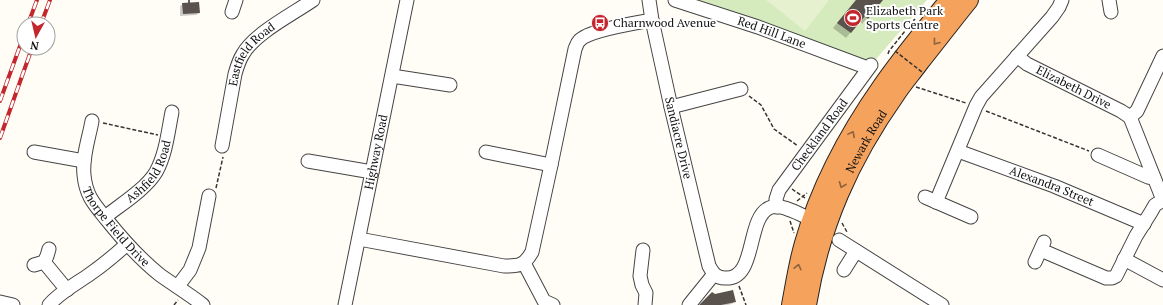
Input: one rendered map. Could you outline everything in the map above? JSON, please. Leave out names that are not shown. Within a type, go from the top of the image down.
[{"type":"highway","name":"Newark Road","points":[[791,305],[804,243],[832,172],[855,128],[882,86],[949,0]]},
{"type":"highway","name":"Newark Road","points":[[808,305],[816,262],[822,241],[846,176],[896,93],[969,0]]},
{"type":"street","name":"Eastfield Road","points":[[222,146],[231,133],[235,74],[243,53],[262,33],[313,0]]},
{"type":"street","name":"Highway Road","points":[[345,305],[407,0]]},
{"type":"street","name":"Sandiacre Drive","points":[[649,0],[671,107],[709,266],[714,274]]},
{"type":"street","name":"Red Hill Lane","points":[[675,0],[869,66]]},
{"type":"street","points":[[971,216],[931,200],[958,151],[981,97],[1052,17],[1062,0]]},
{"type":"street","points":[[358,239],[504,266],[518,266],[524,263],[532,252],[575,49],[579,41],[586,36],[597,32],[652,20]]},
{"type":"street","name":"Elizabeth Drive","points":[[1017,56],[1026,64],[1121,111],[1130,117]]},
{"type":"street","points":[[1035,262],[1042,246],[1106,278],[1116,276],[1155,205],[1163,200],[1130,117],[1137,111],[1163,56]]},
{"type":"street","name":"Checkland Road","points":[[777,207],[776,199],[778,190],[869,66]]},
{"type":"street","points":[[392,76],[450,85]]},
{"type":"street","points":[[671,107],[741,89]]},
{"type":"street","name":"Ashfield Road","points":[[105,217],[143,187],[154,175],[163,153],[172,112]]},
{"type":"street","name":"Thorpe Field Drive","points":[[92,121],[84,161],[84,173],[88,195],[93,204],[127,244],[161,275],[203,305]]},
{"type":"street","name":"Alexandra Street","points":[[958,151],[1054,186],[1144,224]]},
{"type":"street","points":[[34,152],[84,161]]},
{"type":"street","points":[[486,152],[551,165]]},
{"type":"street","points":[[1098,155],[1148,177],[1154,178]]},
{"type":"street","points":[[308,161],[372,172]]},
{"type":"street","points":[[178,286],[190,270],[210,227],[209,196]]},
{"type":"street","points":[[689,305],[714,274],[720,278],[728,278],[736,276],[741,272],[760,218],[769,208],[783,207],[812,220]]},
{"type":"street","points":[[843,236],[856,250],[942,305]]},
{"type":"street","points":[[49,305],[67,290],[99,268],[127,244]]},
{"type":"street","points":[[49,249],[47,256],[39,263],[67,290]]},
{"type":"street","points":[[844,270],[856,250]]},
{"type":"street","points":[[639,256],[640,276],[642,285],[646,292],[645,305]]},
{"type":"street","points":[[1124,259],[1163,280]]},
{"type":"street","points":[[524,263],[544,301],[553,305]]},
{"type":"street","points":[[0,302],[13,305]]},
{"type":"path","points":[[895,51],[922,72]]},
{"type":"path","points":[[741,89],[761,105],[774,129],[806,152]]},
{"type":"path","points":[[92,121],[167,137]]},
{"type":"path","points":[[209,196],[214,196],[225,150],[222,146]]},
{"type":"path","points":[[841,220],[843,236]]},
{"type":"path","points":[[736,276],[746,305]]},
{"type":"green space","points":[[683,0],[927,0],[871,65]]},
{"type":"green space","points":[[766,0],[829,0],[805,31]]},
{"type":"building","name":"Elizabeth Park Sports Centre","points":[[856,0],[883,0],[868,19],[865,16],[851,33],[837,23]]},
{"type":"building","points":[[199,2],[200,13],[183,14],[182,3]]},
{"type":"building","points":[[733,290],[736,302],[721,305],[699,305],[712,292],[715,294]]},
{"type":"railway","points":[[31,16],[37,0]]},
{"type":"railway","points":[[44,16],[50,0]]},
{"type":"railway","points":[[0,101],[16,56]]},
{"type":"railway","points":[[0,138],[29,56]]},
{"type":"place","name":"Elizabeth Park Sports Centre","points":[[853,18]]},
{"type":"place","name":"Charnwood Avenue","points":[[600,23]]}]
